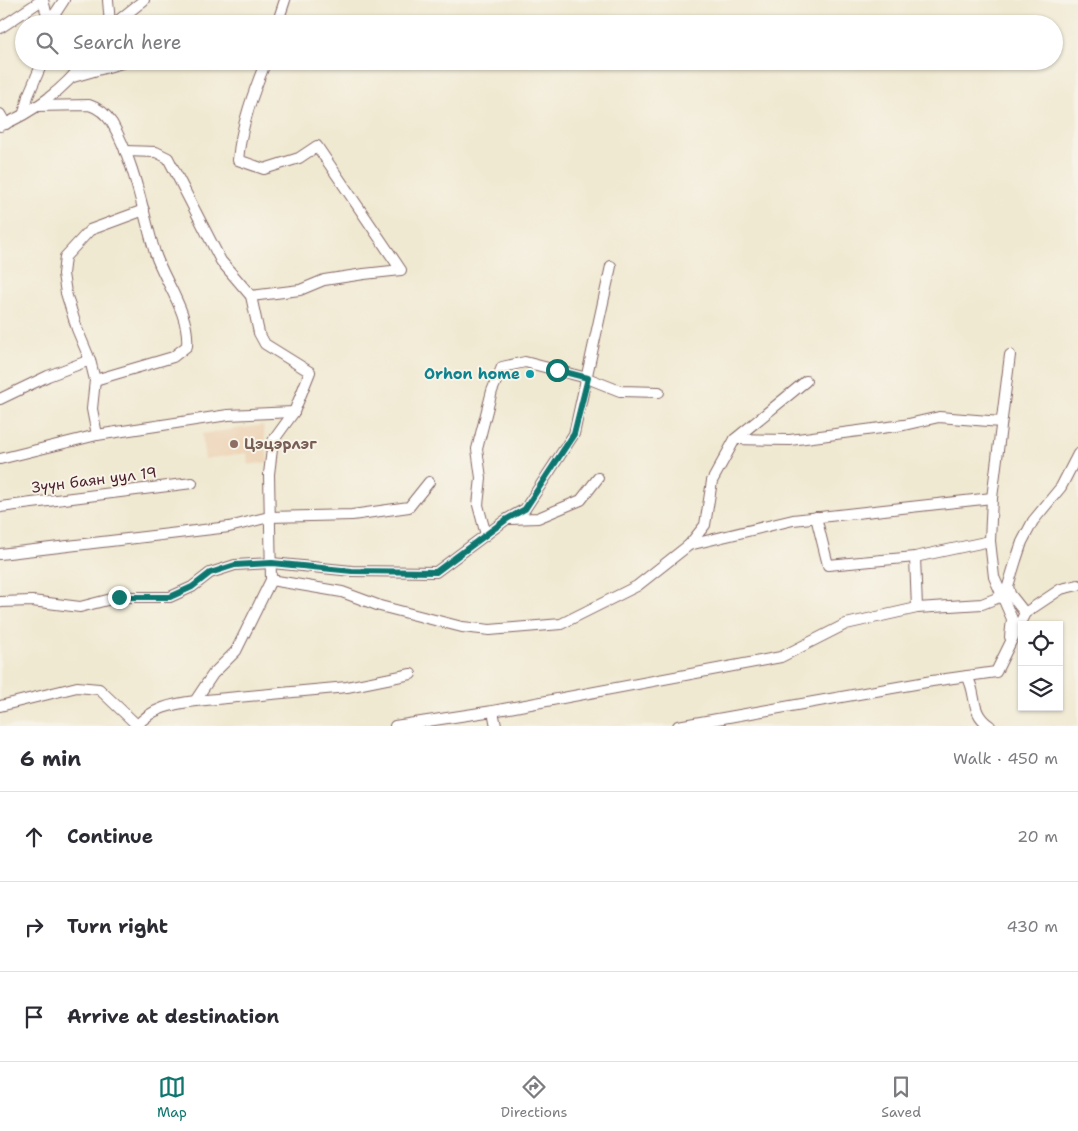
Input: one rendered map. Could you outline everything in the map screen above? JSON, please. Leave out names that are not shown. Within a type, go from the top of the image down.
[{"type":"street","points":[[20,15],[43,0],[47,15]]},
{"type":"street","points":[[56,15],[64,0]]},
{"type":"street","points":[[108,0],[109,15]]},
{"type":"street","points":[[125,15],[144,0]]},
{"type":"street","points":[[280,15],[284,0]]},
{"type":"street","points":[[0,28],[15,18]]},
{"type":"street","points":[[24,113],[28,96],[39,70]]},
{"type":"street","points":[[0,114],[3,125],[36,106],[73,77],[78,70]]},
{"type":"street","points":[[73,77],[98,70]]},
{"type":"street","points":[[251,296],[300,290],[324,280],[401,270],[317,146],[299,158],[264,169],[238,160],[240,138],[263,70]]},
{"type":"street","points":[[36,106],[79,104],[97,108],[113,125],[125,151],[156,255],[176,298],[185,328],[187,346],[173,358],[94,380]]},
{"type":"street","points":[[125,151],[156,152],[168,158],[221,261],[251,296],[259,334],[266,344],[310,372],[294,412],[273,441],[269,474],[271,580],[236,651],[213,674],[195,701]]},
{"type":"street","points":[[96,435],[92,408],[94,380],[90,360],[77,329],[66,293],[63,274],[65,257],[90,230],[144,210]]},
{"type":"street","points":[[0,602],[32,601],[80,607],[119,597],[170,597],[192,587],[210,573],[235,565],[272,563],[352,571],[436,572],[507,519],[525,509],[574,434],[588,378],[611,266]]},
{"type":"street","points":[[1010,355],[992,498],[990,541],[994,577],[1012,619],[1010,643]]},
{"type":"street","points":[[0,399],[48,376],[90,360]]},
{"type":"street","points":[[486,535],[478,505],[481,478],[477,449],[492,391],[502,367],[525,362],[588,378],[620,391],[659,392]]},
{"type":"street","points":[[271,580],[342,592],[380,606],[462,627],[490,630],[561,624],[637,586],[688,545],[705,525],[712,482],[736,439],[806,380]]},
{"type":"street","points":[[0,459],[96,435],[228,415],[294,412]]},
{"type":"street","points":[[736,439],[790,440],[904,425],[939,417],[1001,422]]},
{"type":"street","points":[[1025,613],[1010,594],[1008,586],[1022,542],[1033,521],[1061,487],[1078,454]]},
{"type":"street","points":[[507,519],[538,518],[581,500],[598,478]]},
{"type":"street","points":[[0,554],[200,531],[269,517],[352,516],[409,507],[429,482]]},
{"type":"street","name":"Зүүн баян уул 19","points":[[0,507],[192,483]]},
{"type":"street","points":[[688,545],[793,520],[992,498]]},
{"type":"street","points":[[816,517],[828,565],[915,557],[990,541]]},
{"type":"street","points":[[915,557],[917,608]]},
{"type":"street","points":[[678,726],[996,672],[1025,613],[1061,589],[1078,584]]},
{"type":"street","points":[[395,726],[493,712],[780,657],[846,624],[917,608],[982,604],[1002,596]]},
{"type":"street","points":[[0,706],[77,687],[99,689],[137,726],[146,716],[170,705],[347,687],[411,674]]},
{"type":"street","points":[[967,676],[973,685],[975,710],[990,726]]},
{"type":"street","points":[[493,712],[496,726]]},
{"type":"shaded area","name":"Цэцэрлэг","points":[[263,425],[268,462],[248,465],[247,453],[205,459],[202,434]]},
{"type":"place","name":"Orhon home","points":[[530,374]]},
{"type":"place","name":"Цэцэрлэг","points":[[234,444]]},
{"type":"route","points":[[119,597],[170,597],[192,587],[210,573],[235,565],[272,563],[352,571],[436,572],[507,519],[525,509],[574,434],[588,378],[557,370]]}]
